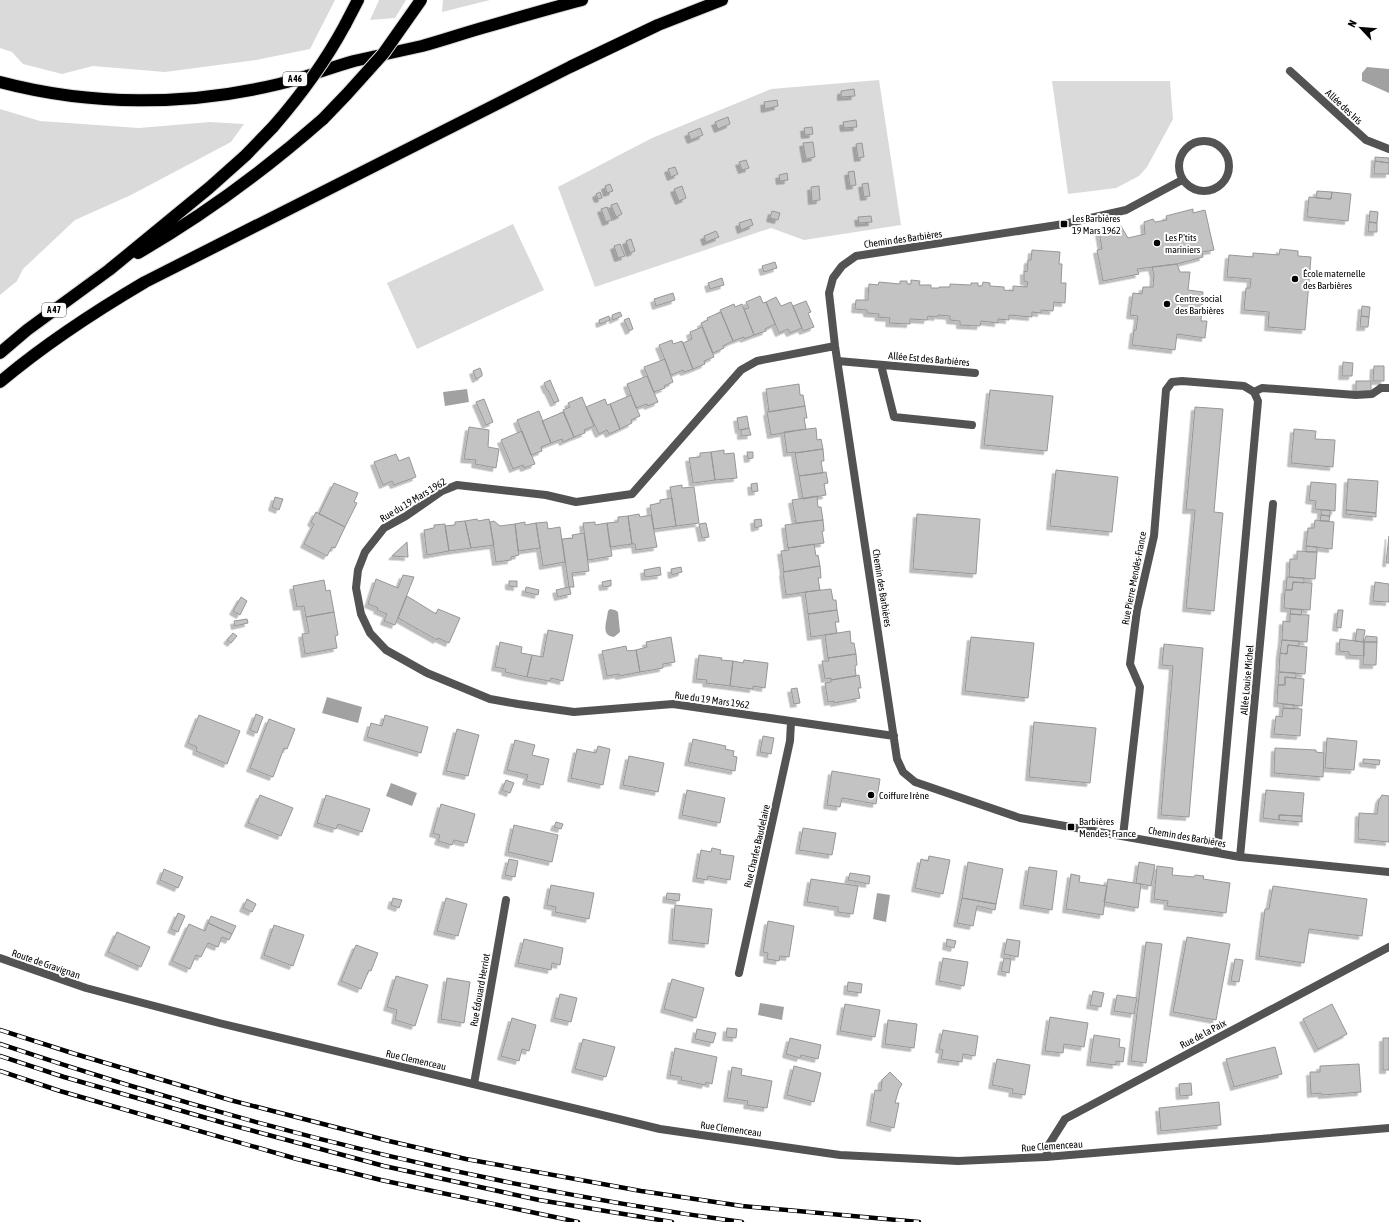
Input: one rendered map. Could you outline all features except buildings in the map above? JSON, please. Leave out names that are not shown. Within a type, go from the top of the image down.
[{"type":"highway","points":[[109,270],[209,188],[246,155],[273,127],[292,106],[323,64],[358,0]]},
{"type":"highway","points":[[109,270],[201,214],[262,170],[323,119],[382,54],[421,0]]},
{"type":"highway","name":"A 46","points":[[0,82],[55,94],[93,99],[161,100],[205,97],[279,84],[353,62],[423,46],[531,13],[582,0]]},
{"type":"highway","points":[[0,382],[16,368],[62,334],[144,282],[570,67],[658,25],[722,0]]},
{"type":"highway","name":"A 47","points":[[0,353],[27,330],[109,270]]},
{"type":"street","name":"Allée des Iris","points":[[1290,71],[1366,140],[1389,149]]},
{"type":"street","points":[[1207,140],[1218,144],[1225,152],[1229,163],[1228,174],[1222,184],[1212,190],[1201,191],[1190,187],[1182,180],[1178,169],[1180,157],[1186,148],[1195,142],[1207,140]]},
{"type":"street","name":"Chemin des Barbières","points":[[1182,180],[1126,210],[1094,218],[856,256],[842,266],[833,278],[829,293],[835,346],[897,759],[903,772],[915,782],[1020,818],[1240,857],[1389,872]]},
{"type":"street","name":"Rue du 19 Mars 1962","points":[[835,346],[757,361],[741,370],[632,494],[576,502],[546,495],[457,485],[442,491],[406,516],[384,528],[365,552],[358,570],[356,588],[361,614],[370,633],[386,650],[427,673],[490,698],[518,704],[574,712],[673,704],[894,736]]},
{"type":"street","name":"Allée Est des Barbières","points":[[838,361],[975,373]]},
{"type":"street","name":"Allée Est des Barbières","points":[[881,365],[894,417],[972,425]]},
{"type":"street","name":"Rue Pierre Mendès-France","points":[[1123,836],[1140,687],[1130,664],[1136,610],[1154,536],[1166,390],[1172,382],[1182,381],[1244,386],[1254,392],[1262,388],[1356,395],[1372,394],[1385,388]]},
{"type":"street","points":[[1217,853],[1258,401],[1254,392]]},
{"type":"street","name":"Allée Louise Michel","points":[[1240,857],[1274,504]]},
{"type":"street","name":"Rue Charles Baudelaire","points":[[738,973],[790,741],[791,722]]},
{"type":"street","name":"Rue Édouard Herriot","points":[[474,1084],[506,900]]},
{"type":"street","name":"Rue de la Paix","points":[[1046,1157],[1048,1146],[1065,1118],[1389,948]]},
{"type":"street","name":"Route de Gravignan","points":[[0,958],[86,988]]},
{"type":"street","name":"Rue Clemenceau","points":[[86,988],[219,1022],[660,1129],[840,1155],[958,1160],[1046,1157],[1389,1128]]},
{"type":"shaded area","points":[[0,0],[335,0],[310,49],[256,60],[165,72],[93,66],[62,74],[23,64],[12,52],[0,48]]},
{"type":"shaded area","points":[[379,0],[406,0],[395,18],[370,20]]},
{"type":"shaded area","points":[[443,0],[490,0],[442,12]]},
{"type":"shaded area","points":[[1367,67],[1389,69],[1389,93],[1362,81],[1362,73]]},
{"type":"shaded area","points":[[879,80],[901,225],[804,240],[771,228],[595,287],[558,187],[652,138],[771,89]]},
{"type":"shaded area","points":[[1052,81],[1170,81],[1173,119],[1147,167],[1139,176],[1116,188],[1068,194]]},
{"type":"shaded area","points":[[0,109],[40,121],[139,128],[210,122],[244,124],[231,142],[131,195],[75,220],[23,269],[17,281],[0,295]]},
{"type":"shaded area","points":[[513,224],[544,290],[417,349],[387,283]]},
{"type":"shaded area","points":[[467,389],[469,402],[445,406],[443,392]]},
{"type":"shaded area","points":[[610,609],[618,612],[620,632],[614,637],[607,634],[605,627],[608,611]]},
{"type":"shaded area","points":[[327,697],[362,707],[358,723],[322,713]]},
{"type":"shaded area","points":[[391,783],[417,793],[412,806],[386,796]]},
{"type":"shaded area","points":[[877,893],[890,895],[886,922],[873,919]]},
{"type":"shaded area","points":[[760,1003],[784,1007],[782,1020],[758,1015]]},
{"type":"railway","points":[[0,1030],[230,1100],[389,1141],[466,1159],[641,1191],[742,1206],[919,1222]]},
{"type":"railway","points":[[0,1044],[91,1074],[182,1101],[367,1151],[554,1191],[648,1208],[742,1222]]},
{"type":"railway","points":[[0,1056],[64,1077],[224,1123],[384,1166],[539,1200],[672,1222]]},
{"type":"railway","points":[[0,1071],[60,1091],[297,1159],[381,1180],[578,1222]]},
{"type":"place","name":"Les Barbières 19 Mars 1962","points":[[1064,224]]},
{"type":"place","name":"Les P'tits mariniers","points":[[1157,243]]},
{"type":"place","name":"École maternelle des Barbières","points":[[1295,279]]},
{"type":"place","name":"Centre social des Barbières","points":[[1167,304]]},
{"type":"place","name":"Coiffure Irène","points":[[871,795]]},
{"type":"place","name":"Barbières Mendes- France","points":[[1071,827]]}]
